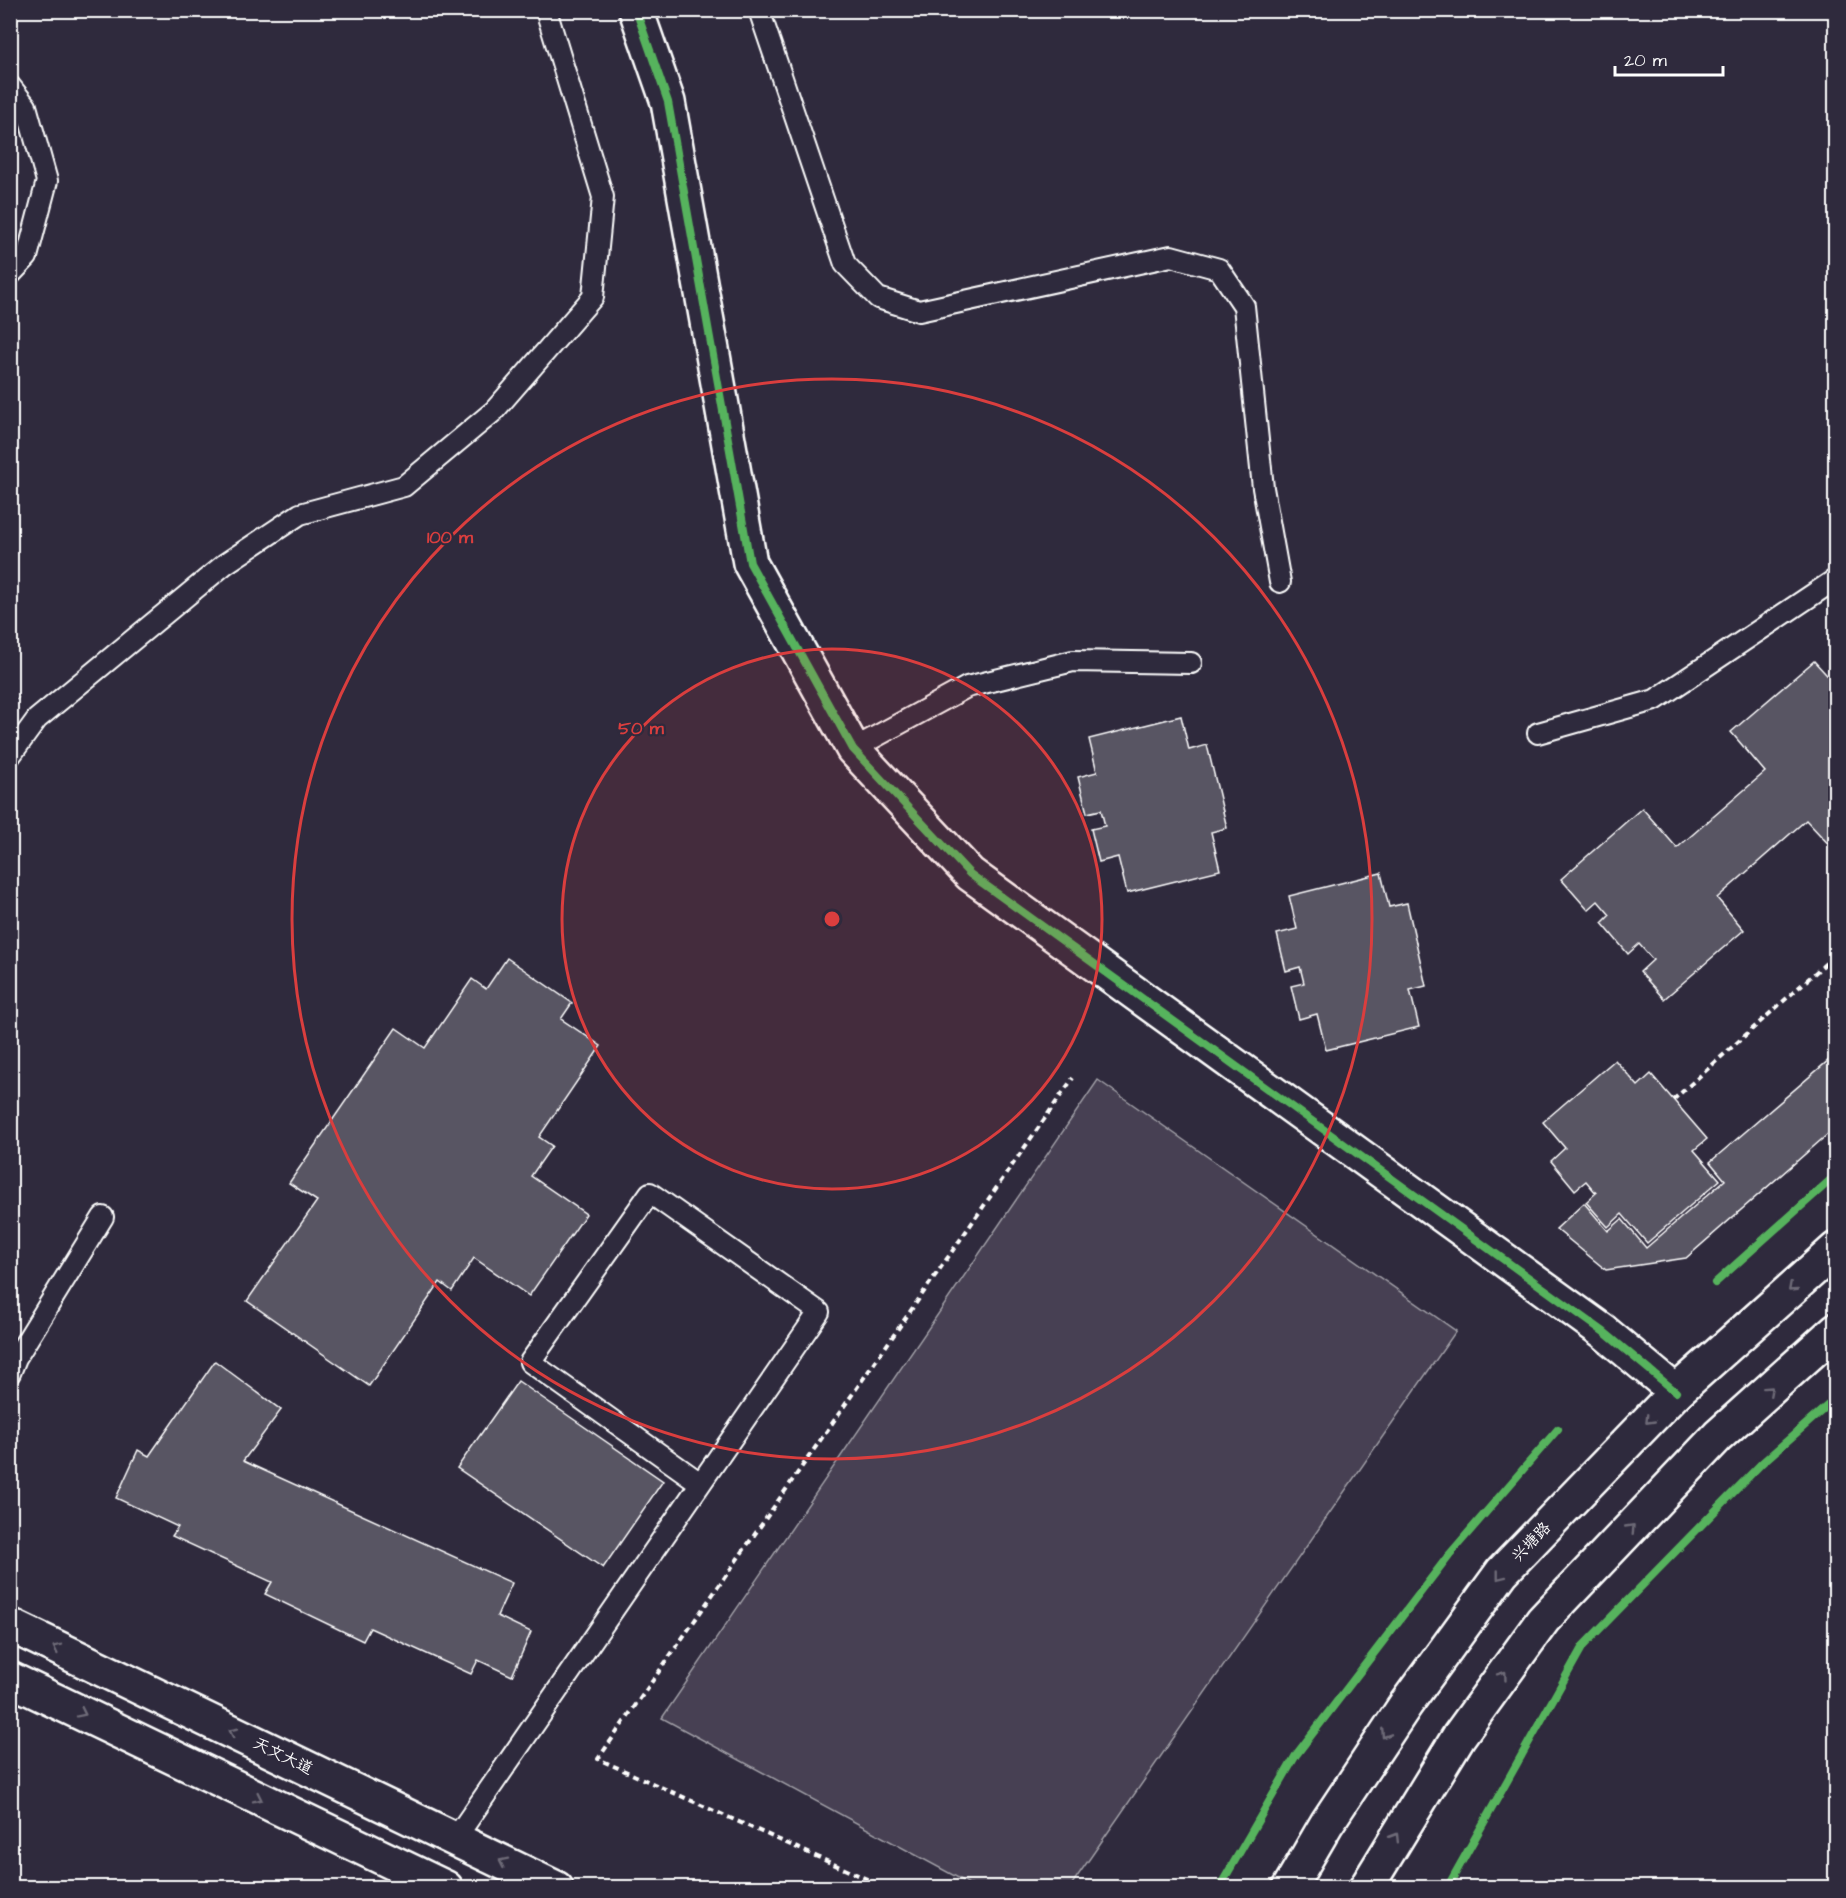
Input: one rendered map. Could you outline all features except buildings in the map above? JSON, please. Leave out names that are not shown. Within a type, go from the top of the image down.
[{"type":"main road","points":[[636,10],[668,102],[750,562],[853,749],[970,874],[1604,1332],[1676,1392]]},
{"type":"main road","name":"兴塘路","points":[[1289,1887],[1327,1823],[1406,1704],[1502,1572],[1676,1392],[1836,1249]]},
{"type":"main road","points":[[1366,1887],[1459,1736],[1543,1620],[1718,1436],[1836,1330]]},
{"type":"main road","name":"天文大道","points":[[10,1625],[556,1887]]},
{"type":"main road","points":[[10,1679],[431,1884]]},
{"type":"lane","points":[[10,756],[37,719],[225,564],[300,514],[404,486],[494,411],[593,297],[603,197],[546,10]]},
{"type":"lane","points":[[759,10],[845,264],[878,298],[919,311],[1171,256],[1219,269],[1244,306],[1263,488],[1280,582]]},
{"type":"lane","points":[[10,86],[26,106],[47,181],[27,257],[10,275]]},
{"type":"lane","points":[[1538,733],[1655,700],[1836,579]]},
{"type":"lane","points":[[853,749],[967,687],[978,684],[1073,661],[1191,663]]},
{"type":"lane","points":[[455,1839],[819,1312],[650,1193],[530,1362],[700,1483]]},
{"type":"lane","points":[[10,1373],[16,1358],[103,1217]]},
{"type":"path","points":[[1673,1100],[1836,954]]},
{"type":"path","points":[[886,1887],[598,1758],[1073,1078]]},
{"type":"shaded area","points":[[1098,1080],[1456,1331],[1070,1887],[975,1887],[662,1718]]},
{"type":"cycle path","points":[[636,10],[668,102],[750,563],[853,749],[970,874],[1604,1332],[1676,1392]]},
{"type":"cycle path","points":[[1715,1283],[1836,1175]]},
{"type":"cycle path","points":[[1447,1888],[1583,1646],[1762,1463],[1836,1398]]},
{"type":"cycle path","points":[[1219,1888],[1296,1755],[1449,1555],[1558,1429]]}]
